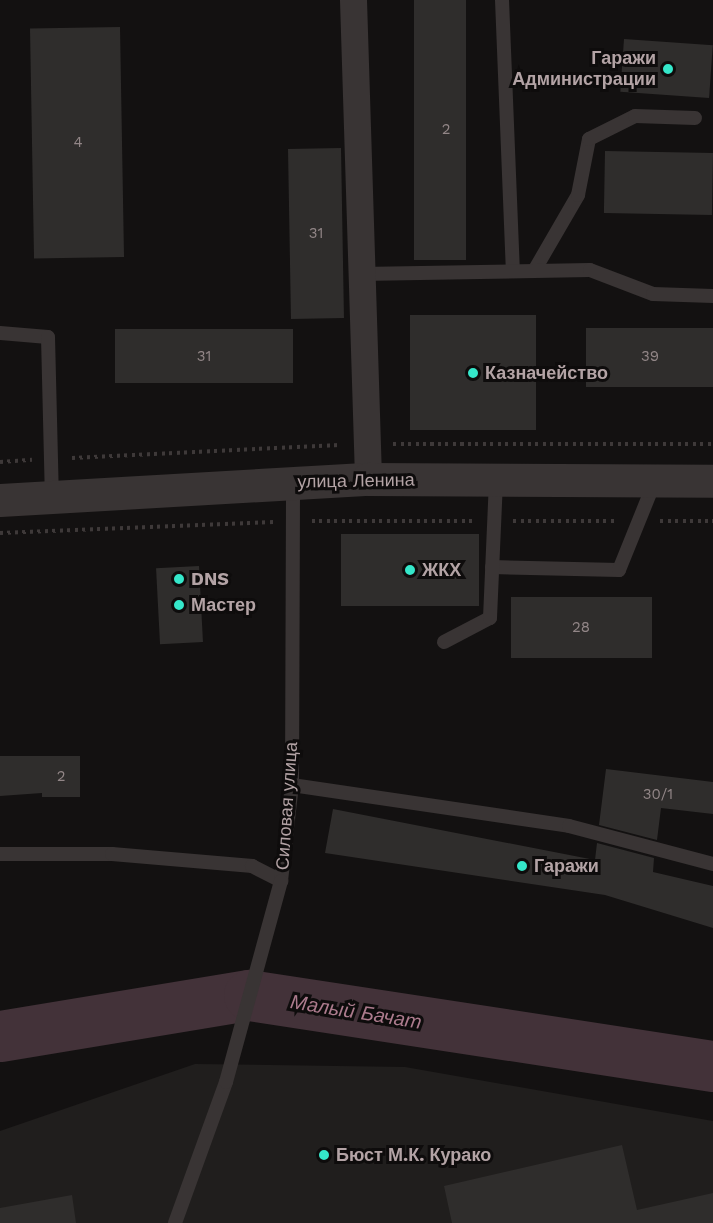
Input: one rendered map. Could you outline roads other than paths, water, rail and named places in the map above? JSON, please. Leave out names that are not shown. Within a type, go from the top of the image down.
[{"type":"street","points":[[354,0],[368,479]]},
{"type":"street","name":"улица Ленина","points":[[0,500],[368,479],[713,480]]},
{"type":"lane","points":[[502,0],[513,271]]},
{"type":"lane","points":[[534,271],[578,195],[589,139],[635,116],[695,118]]},
{"type":"lane","points":[[361,274],[590,270],[653,294],[713,296]]},
{"type":"lane","points":[[0,333],[48,337],[52,497]]},
{"type":"lane","points":[[444,642],[489,618],[496,480]]},
{"type":"lane","points":[[492,567],[619,570],[655,480]]},
{"type":"lane","name":"Силовая улица","points":[[0,854],[112,854],[252,866],[281,881],[292,785],[293,482]]},
{"type":"lane","points":[[292,785],[569,826],[713,864]]},
{"type":"lane","points":[[175,1223],[226,1082],[281,881]]},
{"type":"waterway","name":"Малый Бачат","points":[[0,1036],[249,995],[713,1066]]},
{"type":"place","name":"Гаражи Администрации","points":[[668,69]]},
{"type":"place","name":"Казначейство","points":[[473,373]]},
{"type":"place","name":"ЖКХ","points":[[410,570]]},
{"type":"place","name":"DNS","points":[[179,579]]},
{"type":"place","name":"Мастер","points":[[179,605]]},
{"type":"place","name":"Гаражи","points":[[522,866]]},
{"type":"place","name":"Бюст М.К. Курако","points":[[324,1155]]}]
